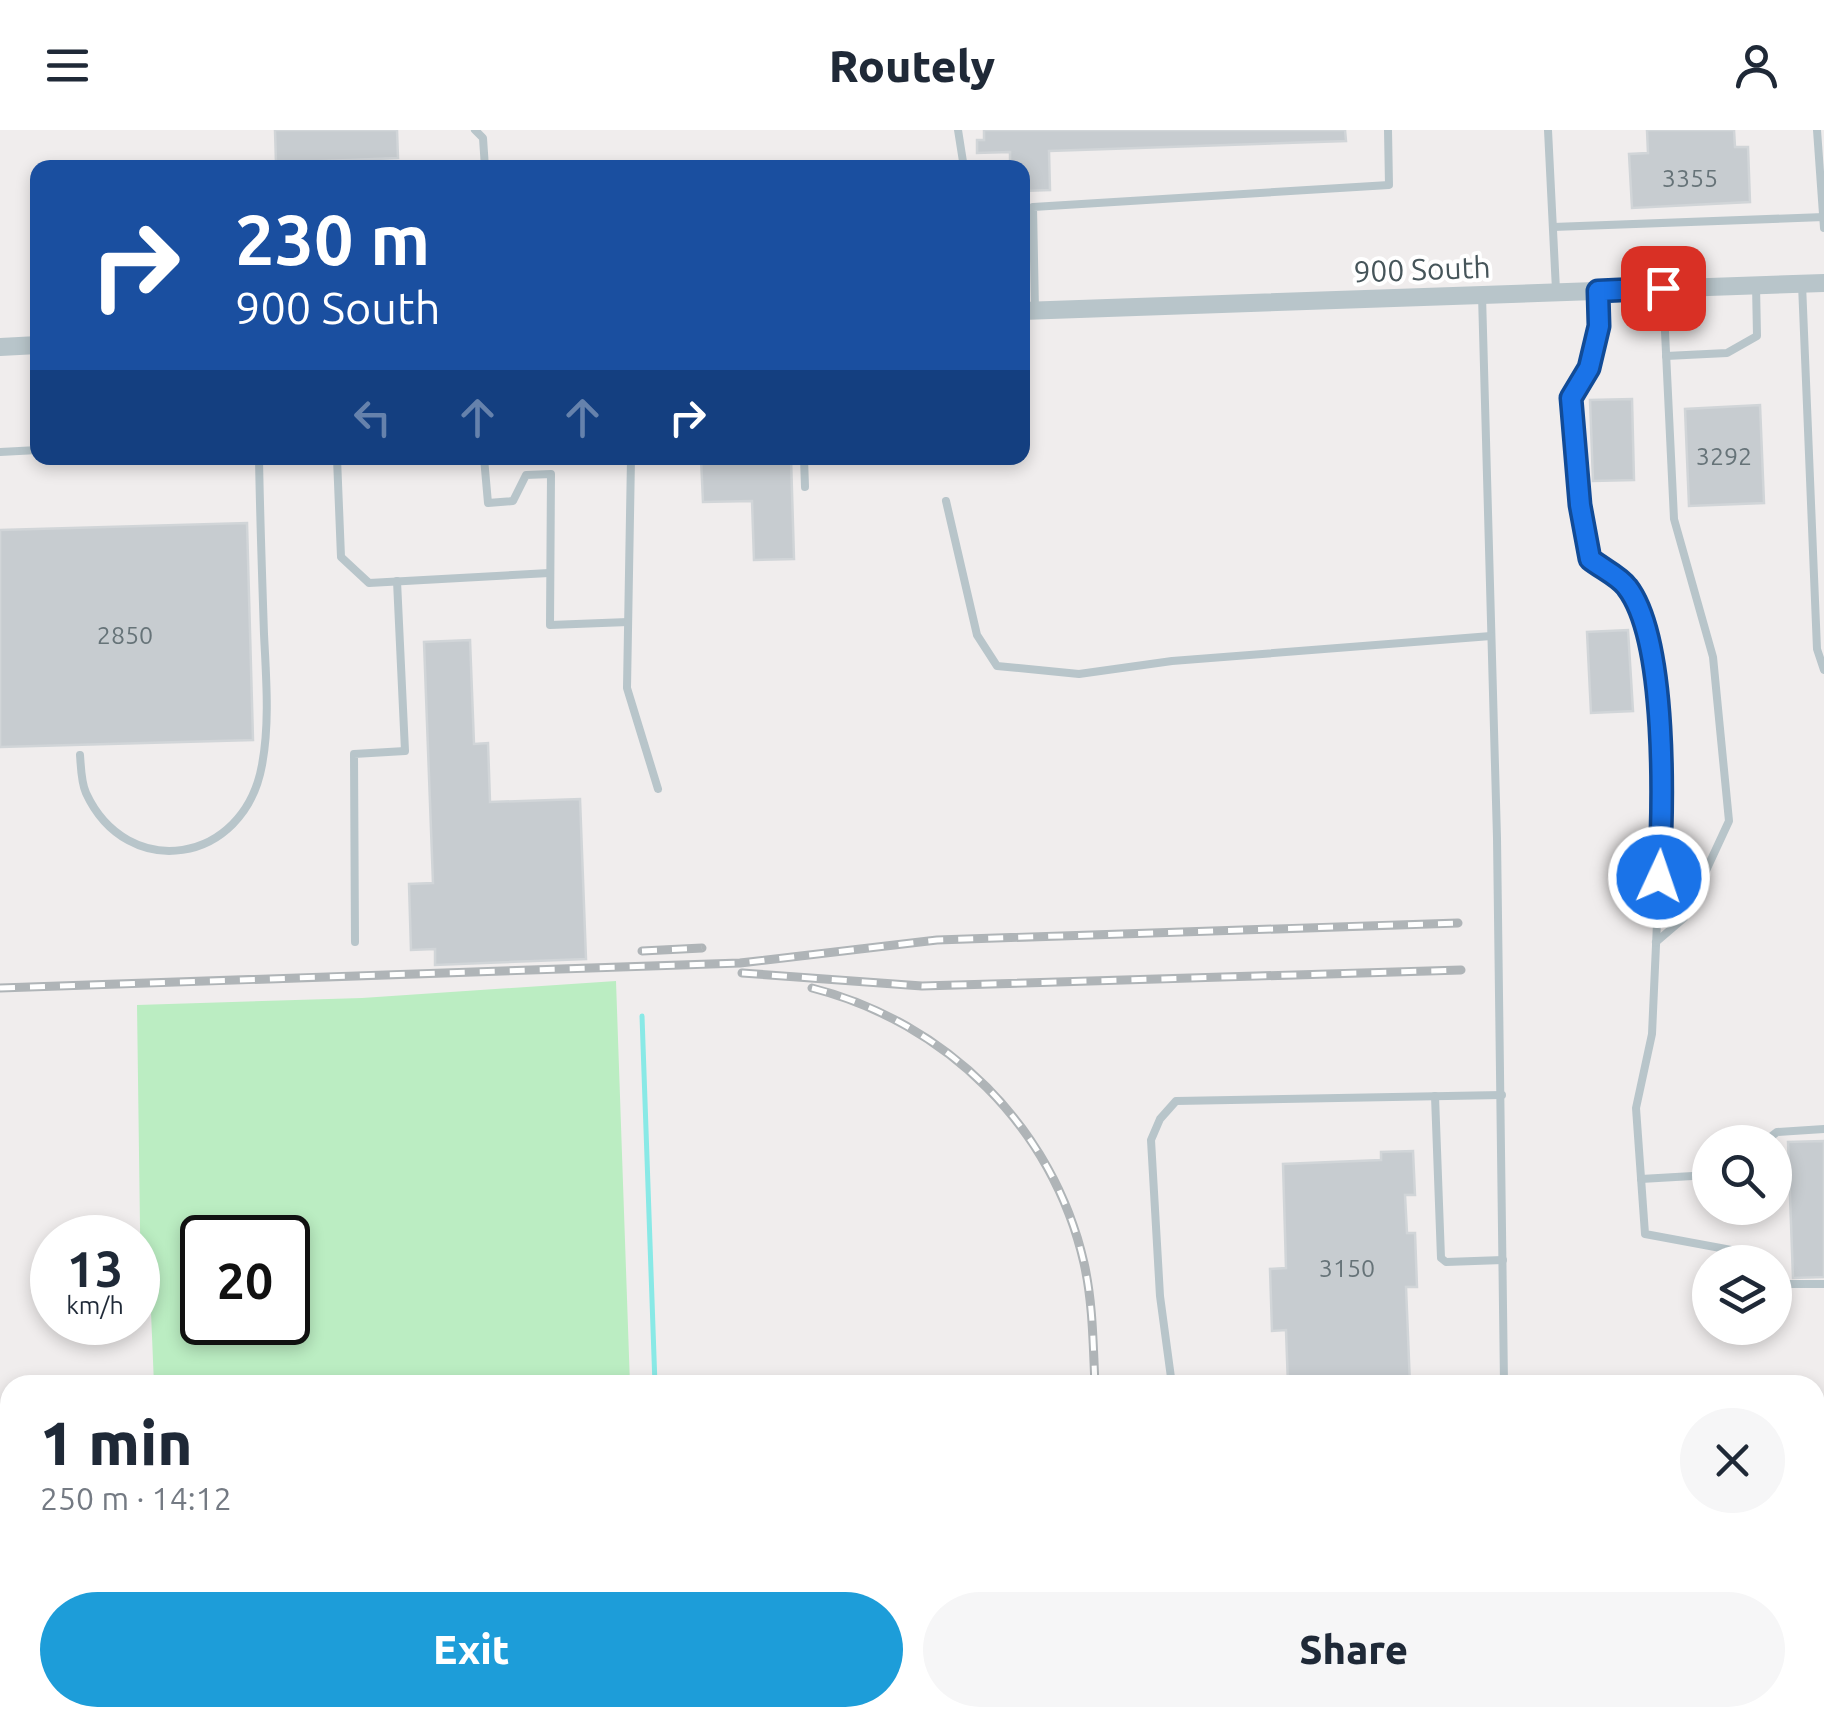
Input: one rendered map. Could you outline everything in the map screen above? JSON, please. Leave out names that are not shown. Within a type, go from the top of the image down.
[{"type":"street","name":"900 South","points":[[1030,310],[1824,283]]},
{"type":"street","points":[[0,346],[30,345]]},
{"type":"lane","points":[[475,130],[484,138],[485,160]]},
{"type":"lane","points":[[958,130],[963,160]]},
{"type":"lane","points":[[1030,284],[1033,206],[1389,185],[1388,130]]},
{"type":"lane","points":[[1548,130],[1556,292]]},
{"type":"lane","points":[[1817,130],[1824,228]]},
{"type":"lane","points":[[1553,228],[1823,217]]},
{"type":"lane","points":[[1802,284],[1817,650],[1824,670]]},
{"type":"lane","points":[[1666,356],[1727,352],[1757,336],[1756,285]]},
{"type":"lane","points":[[1656,942],[1684,918],[1729,821],[1713,657],[1674,519],[1663,288]]},
{"type":"lane","points":[[1598,291],[1599,326],[1589,368],[1571,398],[1580,505],[1590,559],[1627,587],[1652,651],[1662,812],[1652,1034],[1636,1108],[1644,1234],[1704,1245]]},
{"type":"lane","points":[[1482,295],[1502,1095],[1504,1375]]},
{"type":"lane","points":[[0,452],[30,450]]},
{"type":"lane","points":[[80,755],[84,790],[103,820],[127,838],[162,850],[192,848],[215,842],[240,820],[262,766],[266,687],[258,465]]},
{"type":"lane","points":[[337,465],[341,557],[368,583],[549,573]]},
{"type":"lane","points":[[485,465],[488,502],[513,501],[526,476],[551,474],[550,626],[628,622]]},
{"type":"lane","points":[[631,465],[627,688],[658,789]]},
{"type":"lane","points":[[804,465],[805,487]]},
{"type":"lane","points":[[946,501],[978,635],[996,666],[1079,674],[1172,662],[1492,636]]},
{"type":"lane","points":[[355,942],[354,754],[405,751],[397,582]]},
{"type":"lane","points":[[1171,1375],[1151,1140],[1160,1119],[1176,1101],[1502,1095]]},
{"type":"lane","points":[[1435,1096],[1441,1258],[1446,1262],[1503,1260]]},
{"type":"lane","points":[[1792,1131],[1824,1129]]},
{"type":"lane","points":[[1641,1179],[1692,1176]]},
{"type":"lane","points":[[1792,1284],[1824,1284]]},
{"type":"green space","points":[[616,981],[630,1375],[154,1375],[152,1345],[160,1345],[160,1215],[140,1215],[137,1005],[362,998]]},
{"type":"building","points":[[275,130],[397,130],[398,158],[276,160]]},
{"type":"building","points":[[984,130],[1345,130],[1346,141],[1049,151],[1050,190],[1030,191],[1030,160],[1010,160],[1010,152],[977,153],[977,140],[984,140]]},
{"type":"building","points":[[1647,130],[1734,130],[1735,147],[1748,147],[1750,202],[1632,208],[1629,154],[1648,153]]},
{"type":"building","points":[[1632,399],[1634,480],[1593,481],[1590,400]]},
{"type":"building","points":[[1760,405],[1764,503],[1689,506],[1685,409]]},
{"type":"building","points":[[701,465],[791,465],[794,559],[754,560],[752,501],[703,502]]},
{"type":"building","points":[[247,523],[253,740],[0,747],[0,530]]},
{"type":"building","points":[[1628,630],[1633,711],[1591,713],[1587,632]]},
{"type":"building","points":[[470,640],[474,744],[488,743],[490,802],[580,799],[586,959],[435,965],[435,949],[411,950],[409,884],[433,883],[424,642]]},
{"type":"building","points":[[1824,1141],[1824,1277],[1793,1278],[1792,1142]]},
{"type":"building","points":[[1413,1151],[1415,1195],[1405,1195],[1407,1233],[1415,1233],[1417,1287],[1406,1287],[1410,1375],[1288,1375],[1286,1330],[1272,1331],[1270,1269],[1286,1268],[1283,1164],[1381,1160],[1381,1152]]},
{"type":"waterway","points":[[642,1016],[655,1375]]},
{"type":"railway","points":[[0,988],[740,963],[937,940],[1458,923]]},
{"type":"railway","points":[[642,951],[702,948]]},
{"type":"railway","points":[[742,973],[922,986],[1461,970]]},
{"type":"railway","points":[[812,988],[861,1004],[907,1026],[949,1054],[987,1087],[1020,1125],[1047,1167],[1069,1214],[1084,1263],[1094,1375]]},
{"type":"route","points":[[1659,877],[1662,812],[1652,651],[1627,587],[1590,559],[1580,505],[1571,398],[1589,368],[1599,326],[1598,291],[1663,288]]}]
